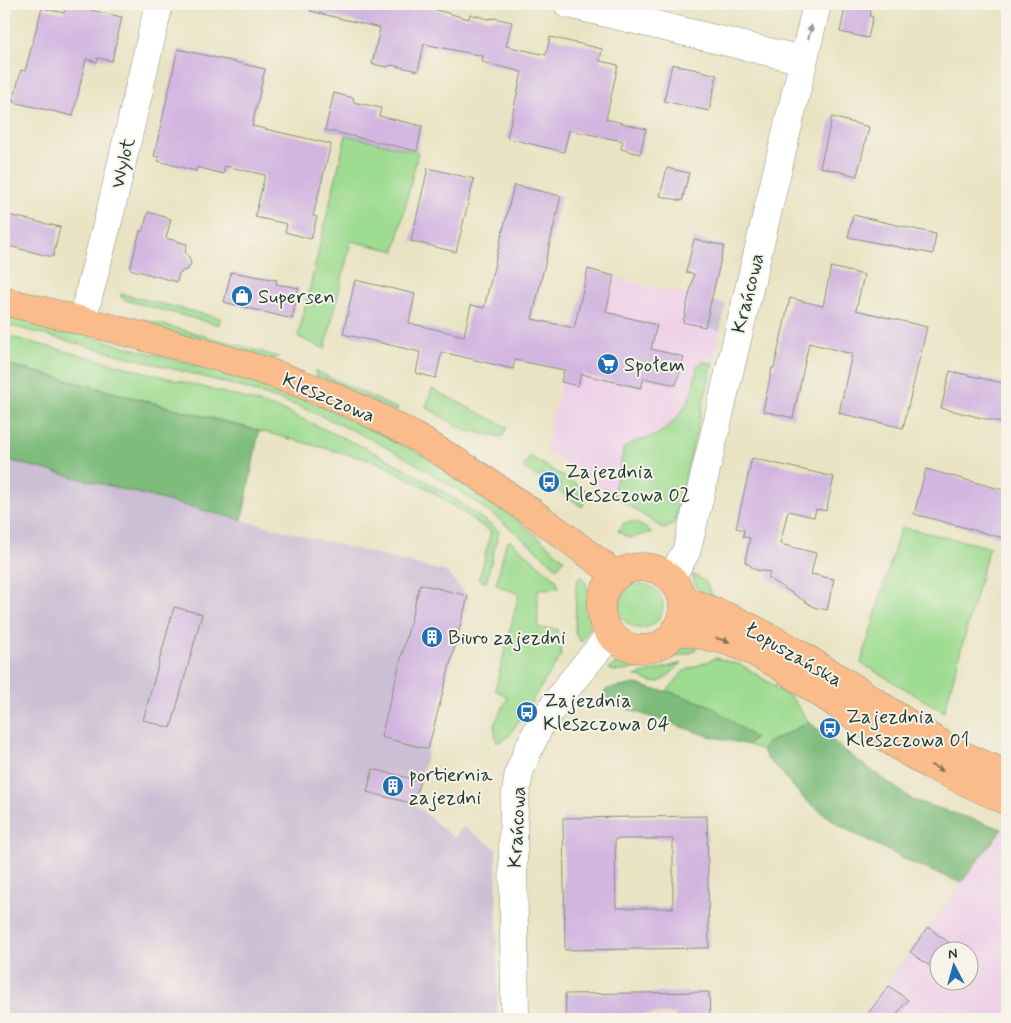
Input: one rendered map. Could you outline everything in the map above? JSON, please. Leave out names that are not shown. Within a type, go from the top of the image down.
[{"type":"main road","name":"Kleszczowa","points":[[4,301],[174,345],[279,376],[359,408],[425,442],[478,476],[524,507],[616,575]]},
{"type":"main road","points":[[634,568],[653,568],[662,572],[676,588],[682,616],[675,631],[664,642],[656,646],[640,648],[624,645],[605,626],[601,609],[602,599],[616,575],[634,568]]},
{"type":"main road","name":"Łopuszańska","points":[[676,588],[790,648],[912,727],[960,755],[1007,773]]},
{"type":"main road","name":"Łopuszańska","points":[[675,631],[725,640],[748,649],[777,664],[928,764],[1007,800]]},
{"type":"street","name":"Wylot","points":[[82,321],[110,213],[159,4]]},
{"type":"street","points":[[568,4],[804,60]]},
{"type":"street","name":"Krańcowa","points":[[676,588],[817,4]]},
{"type":"street","name":"Krańcowa","points":[[515,1019],[513,842],[514,805],[519,774],[540,725],[572,681],[611,634]]},
{"type":"shaded area","points":[[588,269],[645,286],[689,295],[705,327],[720,331],[674,523],[664,529],[545,451]]},
{"type":"shaded area","points":[[689,295],[726,304],[720,331],[683,322]]},
{"type":"shaded area","points":[[4,459],[446,572],[468,596],[414,804],[454,838],[463,827],[496,848],[498,1019],[4,1019]]},
{"type":"shaded area","points":[[1002,829],[1007,830],[1007,1019],[859,1019]]},
{"type":"green space","points":[[346,135],[418,152],[395,251],[351,241],[325,349],[298,337]]},
{"type":"green space","points":[[121,294],[220,318],[219,325],[128,301],[122,298]]},
{"type":"green space","points":[[4,314],[267,385],[356,420],[427,458],[484,496],[564,559],[556,567],[498,518],[444,481],[398,453],[300,407],[231,385],[4,324]]},
{"type":"green space","points":[[141,319],[278,357],[273,360],[140,324]]},
{"type":"green space","points":[[4,335],[244,398],[287,412],[374,452],[458,501],[499,531],[486,582],[479,580],[491,532],[428,489],[377,462],[4,363]]},
{"type":"green space","points":[[702,362],[713,363],[674,523],[664,529],[613,495],[624,448],[631,443],[656,435],[667,428],[677,417],[689,400],[697,367]]},
{"type":"green space","points":[[4,364],[259,431],[242,520],[4,459]]},
{"type":"green space","points":[[315,371],[398,409],[394,411],[316,376]]},
{"type":"green space","points":[[432,389],[507,427],[502,437],[464,430],[426,407]]},
{"type":"green space","points":[[530,456],[590,493],[582,507],[558,490],[561,485],[542,473],[538,478],[523,467]]},
{"type":"green space","points":[[635,522],[652,532],[630,538],[618,531],[624,523]]},
{"type":"green space","points":[[901,527],[989,547],[944,712],[861,663]]},
{"type":"green space","points":[[508,541],[511,541],[556,579],[559,588],[538,589],[538,628],[557,629],[561,656],[508,737],[497,743],[494,725],[508,697],[495,690],[519,594],[496,585]]},
{"type":"green space","points":[[692,574],[706,582],[714,600],[699,590]]},
{"type":"green space","points":[[581,576],[589,591],[591,609],[588,627],[581,642],[575,633],[576,585]]},
{"type":"green space","points":[[641,584],[653,588],[659,594],[663,606],[659,618],[653,624],[641,628],[629,624],[623,618],[619,606],[623,594],[629,588]]},
{"type":"green space","points":[[684,645],[698,645],[693,652],[625,671],[609,669],[625,660],[654,656]]},
{"type":"green space","points":[[716,658],[741,665],[792,698],[809,722],[766,744],[763,750],[748,745],[755,739],[711,706],[667,691],[684,671]]},
{"type":"green space","points":[[682,663],[660,681],[651,682],[635,676]]},
{"type":"green space","points":[[636,684],[655,690],[667,691],[711,706],[755,738],[748,745],[709,736],[627,709],[602,695],[607,689]]},
{"type":"green space","points":[[809,722],[853,757],[913,800],[1002,829],[961,883],[912,863],[840,826],[803,798],[782,773],[767,759],[763,750],[766,744]]},
{"type":"building","points":[[66,4],[80,4],[91,7],[90,10],[122,17],[112,61],[98,58],[97,62],[86,59],[73,116],[13,102],[21,70],[25,71],[42,8],[64,13]]},
{"type":"building","points":[[310,4],[417,4],[469,19],[470,14],[488,19],[494,18],[512,22],[506,46],[546,55],[550,37],[602,49],[600,61],[618,65],[606,119],[646,129],[640,154],[621,149],[623,141],[569,130],[564,152],[507,138],[522,72],[482,62],[483,56],[424,44],[418,71],[391,65],[387,67],[372,64],[380,28],[310,11]]},
{"type":"building","points":[[846,4],[871,9],[870,16],[873,17],[868,38],[840,32]]},
{"type":"building","points":[[178,49],[265,69],[252,126],[331,144],[313,216],[317,217],[311,239],[285,232],[287,224],[255,217],[265,175],[225,166],[223,174],[197,167],[196,171],[158,161],[159,157],[154,156]]},
{"type":"building","points":[[672,64],[717,75],[709,111],[664,101]]},
{"type":"building","points":[[334,93],[354,98],[353,102],[381,108],[379,116],[422,126],[417,151],[325,130]]},
{"type":"building","points":[[832,117],[869,127],[857,176],[820,167]]},
{"type":"building","points":[[428,168],[474,179],[456,252],[411,241]]},
{"type":"building","points":[[667,168],[689,173],[682,201],[660,196]]},
{"type":"building","points":[[514,185],[561,196],[532,319],[574,328],[588,269],[614,276],[606,312],[657,325],[651,349],[684,357],[676,385],[644,378],[641,388],[581,374],[578,386],[561,382],[564,370],[515,360],[513,369],[442,352],[436,378],[416,373],[420,352],[343,334],[355,280],[415,294],[409,323],[464,336],[471,305],[484,308]]},
{"type":"building","points":[[148,212],[171,219],[166,238],[187,244],[185,252],[191,264],[188,269],[179,273],[177,282],[130,269],[140,231],[143,231]]},
{"type":"building","points":[[4,214],[60,227],[53,257],[4,245]]},
{"type":"building","points":[[853,215],[936,234],[933,254],[848,237]]},
{"type":"building","points":[[694,239],[724,246],[705,327],[683,322],[694,274],[686,272]]},
{"type":"building","points":[[831,267],[864,275],[856,310],[927,327],[903,428],[839,413],[852,354],[809,343],[793,418],[763,411],[790,298],[823,306]]},
{"type":"building","points":[[231,272],[277,280],[276,284],[299,288],[292,319],[224,302]]},
{"type":"building","points":[[950,371],[1007,384],[1007,424],[941,408]]},
{"type":"building","points":[[752,458],[834,477],[826,511],[816,509],[814,517],[788,511],[780,544],[816,553],[811,574],[834,579],[827,610],[814,607],[768,578],[770,572],[756,570],[745,562],[750,538],[743,537],[744,530],[736,528]]},
{"type":"building","points":[[926,469],[1007,491],[1007,539],[914,514]]},
{"type":"building","name":"Biuro zajezdni","points":[[420,584],[468,596],[428,749],[381,737]]},
{"type":"building","points":[[174,607],[202,614],[171,728],[143,720]]},
{"type":"building","name":"portiernia zajezdni","points":[[373,769],[420,781],[414,804],[367,792]]},
{"type":"building","points":[[707,816],[709,948],[565,950],[563,818]],"holes":[[[615,839],[673,839],[673,908],[616,908]]]},
{"type":"building","points":[[928,927],[946,940],[928,940],[928,965],[910,952]]},
{"type":"building","points":[[889,986],[908,1000],[893,1019],[864,1019]]},
{"type":"building","points":[[709,992],[710,1019],[675,1019],[675,1014],[617,1015],[617,1019],[566,1019],[565,994]]},
{"type":"place","name":"Supersen","points":[[242,296]]},
{"type":"place","name":"Społem","points":[[608,364]]},
{"type":"place","name":"Zajezdnia Kleszczowa 02","points":[[549,482]]},
{"type":"place","name":"Biuro zajezdni","points":[[432,637]]},
{"type":"place","name":"Zajezdnia Kleszczowa 04","points":[[527,712]]},
{"type":"place","name":"Zajezdnia Kleszczowa 01","points":[[830,728]]},
{"type":"place","name":"portiernia zajezdni","points":[[393,786]]}]
